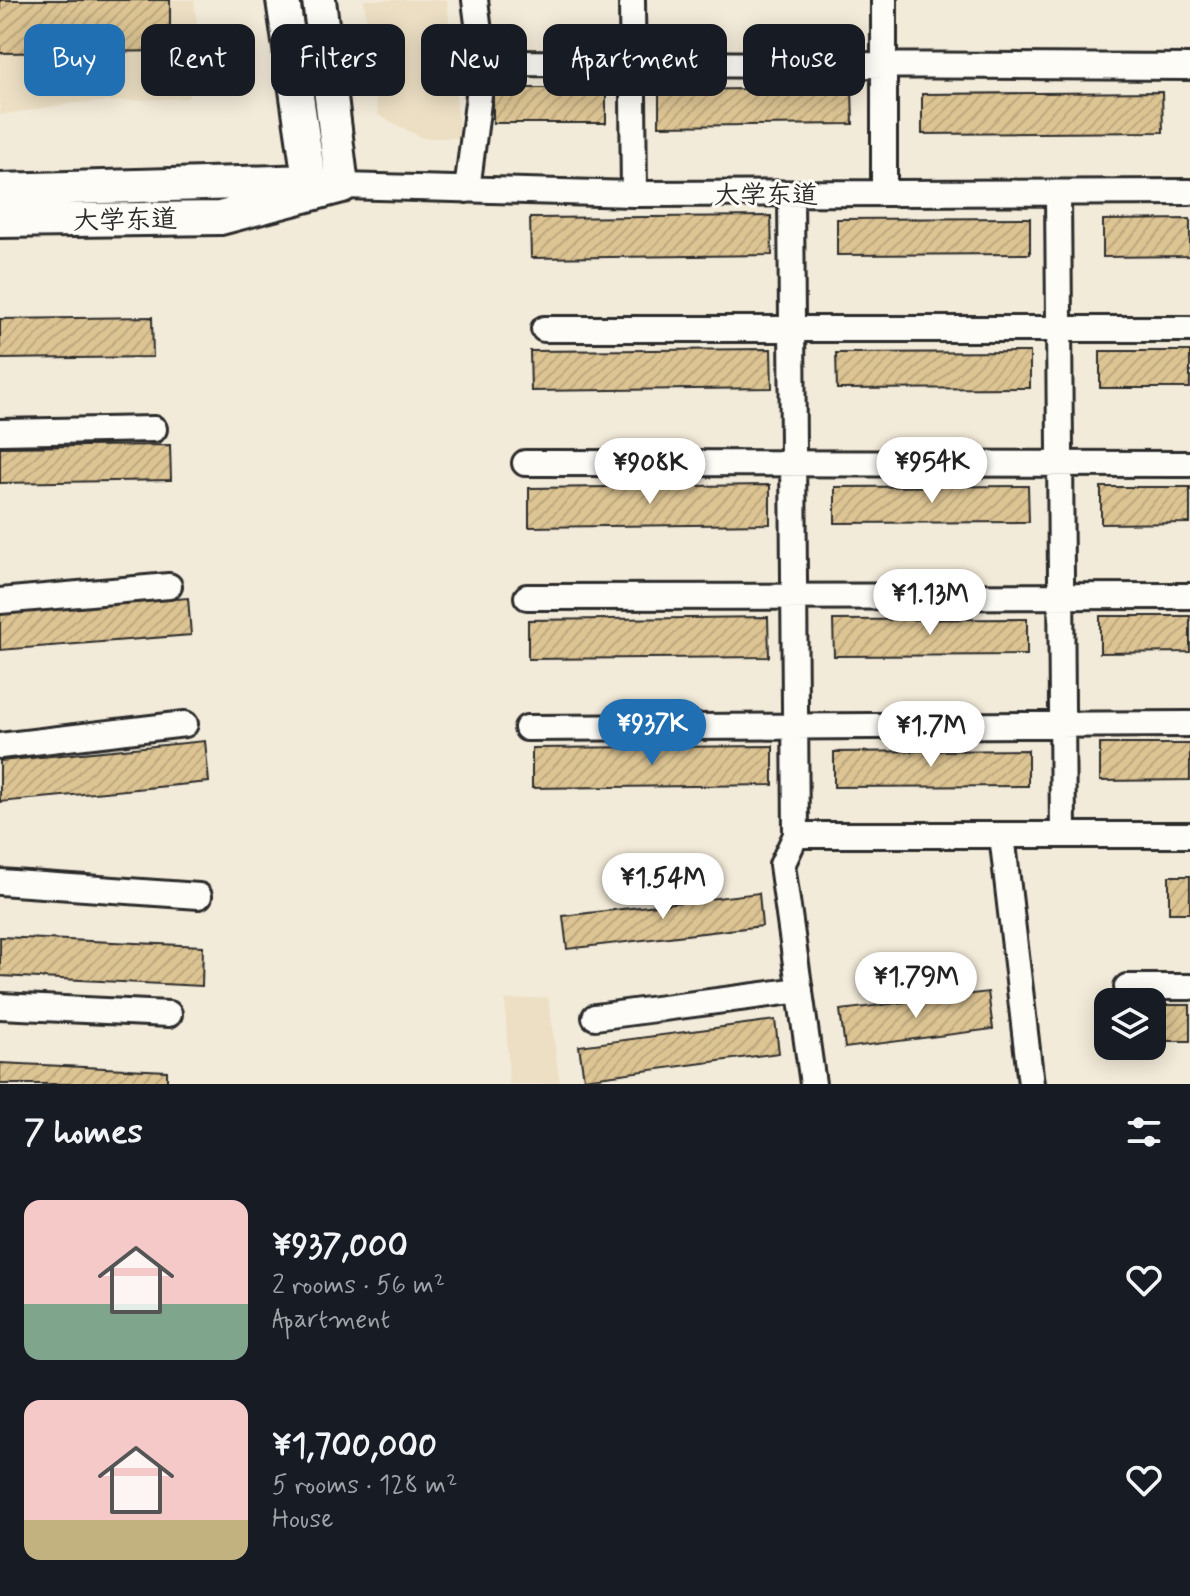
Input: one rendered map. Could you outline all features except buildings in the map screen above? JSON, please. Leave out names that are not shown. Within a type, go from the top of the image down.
[{"type":"main road","points":[[283,0],[320,187]]},
{"type":"main road","points":[[319,0],[320,187]]},
{"type":"main road","name":"大学东道","points":[[0,190],[320,187]]},
{"type":"main road","name":"大学东道","points":[[0,221],[220,218],[320,187]]},
{"type":"street","points":[[475,0],[478,24]]},
{"type":"street","points":[[632,0],[632,24]]},
{"type":"street","points":[[884,0],[884,193]]},
{"type":"street","points":[[727,64],[1190,67]]},
{"type":"street","points":[[467,190],[479,96]]},
{"type":"street","points":[[633,96],[634,194]]},
{"type":"street","name":"大学东道","points":[[320,187],[634,194],[1190,192]]},
{"type":"street","points":[[1058,193],[1063,835]]},
{"type":"street","points":[[791,194],[796,835],[782,865],[813,1084]]},
{"type":"street","points":[[544,329],[1190,329]]},
{"type":"street","points":[[0,432],[154,429]]},
{"type":"street","points":[[525,463],[1190,464]]},
{"type":"street","points":[[0,601],[169,586]]},
{"type":"street","points":[[527,597],[1190,596]]},
{"type":"street","points":[[0,746],[185,724]]},
{"type":"street","points":[[527,728],[1190,724]]},
{"type":"street","points":[[796,835],[1190,835]]},
{"type":"street","points":[[1002,835],[1031,1084]]},
{"type":"street","points":[[0,882],[199,896]]},
{"type":"street","points":[[1127,987],[1190,987]]},
{"type":"street","points":[[595,1017],[800,990]]},
{"type":"street","points":[[0,1006],[169,1014]]},
{"type":"shaded area","points":[[0,0],[194,0],[197,24],[141,24],[141,96],[189,96],[187,98],[75,103],[0,115]]},
{"type":"shaded area","points":[[364,0],[447,0],[449,24],[421,24],[421,96],[456,96],[460,138],[422,138],[378,115],[376,96],[405,96],[405,24],[367,24]]},
{"type":"shaded area","points":[[548,997],[560,1084],[509,1084],[505,1000]]}]
